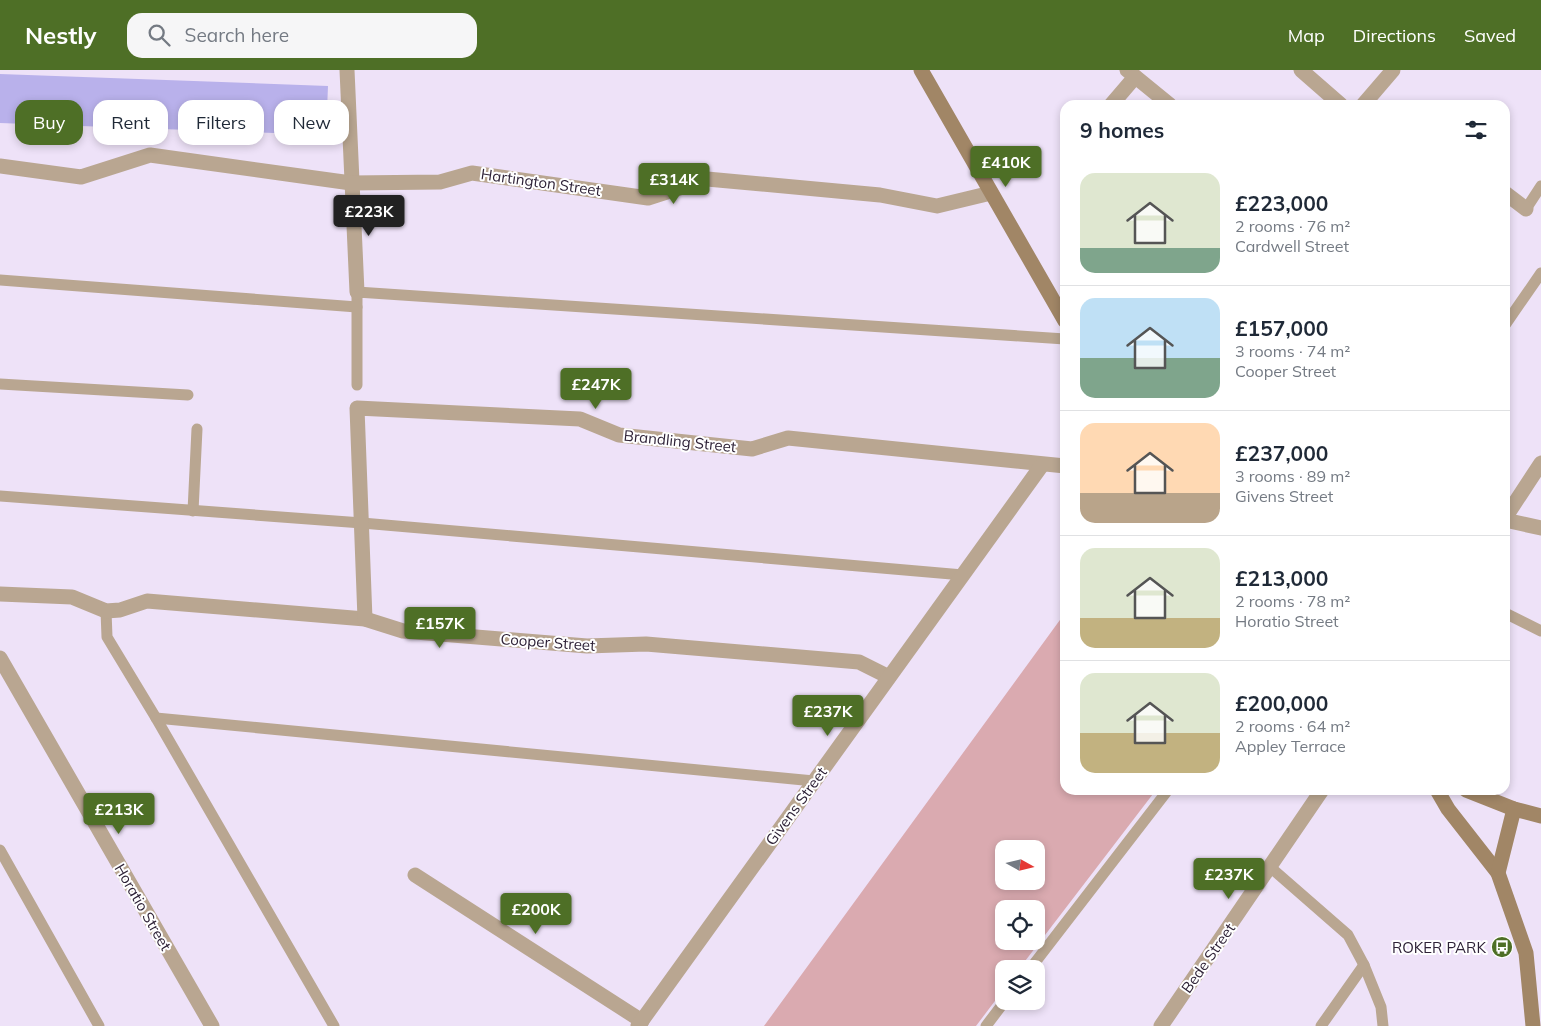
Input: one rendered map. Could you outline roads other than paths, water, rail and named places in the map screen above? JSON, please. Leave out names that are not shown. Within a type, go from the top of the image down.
[{"type":"street","points":[[347,70],[357,299]]},
{"type":"street","points":[[921,70],[1060,312]]},
{"type":"street","points":[[1301,70],[1335,100]]},
{"type":"street","points":[[1367,100],[1393,70]]},
{"type":"street","points":[[1114,100],[1131,74],[1164,100]]},
{"type":"street","name":"Hartington Street","points":[[0,166],[81,177],[150,155],[351,183],[440,182],[472,173],[648,198],[707,179],[880,195],[937,206],[991,193]]},
{"type":"street","points":[[1510,197],[1526,209]]},
{"type":"street","name":"Brandling Street","points":[[365,619],[357,408],[580,419],[619,435],[752,449],[788,438],[1060,466]]},
{"type":"street","points":[[1510,511],[1541,463]]},
{"type":"street","name":"Givens Street","points":[[640,1023],[1042,465]]},
{"type":"street","points":[[1510,520],[1541,528]]},
{"type":"street","points":[[0,594],[72,597],[106,611]]},
{"type":"street","name":"Cooper Street","points":[[106,611],[120,610],[147,601],[365,619],[413,632],[587,646],[646,644],[859,662],[889,677]]},
{"type":"street","name":"Horatio Street","points":[[0,658],[212,1026]]},
{"type":"street","name":"Bede Street","points":[[1160,1026],[1319,795]]},
{"type":"street","points":[[1440,795],[1448,809],[1498,873],[1526,954],[1533,1026]]},
{"type":"street","points":[[1479,795],[1514,809],[1541,816]]},
{"type":"street","points":[[1498,873],[1514,809]]},
{"type":"street","points":[[415,875],[640,1023]]},
{"type":"lane","points":[[1526,209],[1541,186]]},
{"type":"lane","points":[[1510,318],[1541,273]]},
{"type":"lane","points":[[0,280],[1060,339]]},
{"type":"lane","points":[[357,299],[357,385]]},
{"type":"lane","points":[[0,384],[188,395]]},
{"type":"lane","points":[[193,511],[197,429]]},
{"type":"lane","points":[[0,496],[362,524],[963,575]]},
{"type":"lane","points":[[106,611],[107,637],[334,1026]]},
{"type":"lane","points":[[1510,616],[1541,631]]},
{"type":"lane","points":[[156,718],[814,781]]},
{"type":"lane","points":[[1037,960],[1164,795]]},
{"type":"lane","points":[[0,850],[99,1026]]},
{"type":"lane","points":[[1270,867],[1348,935],[1364,965],[1381,1007],[1382,1026]]},
{"type":"lane","points":[[1321,1026],[1364,965]]},
{"type":"lane","points":[[986,1026],[998,1010]]},
{"type":"place","name":"ROKER PARK","points":[[1502,947]]}]
